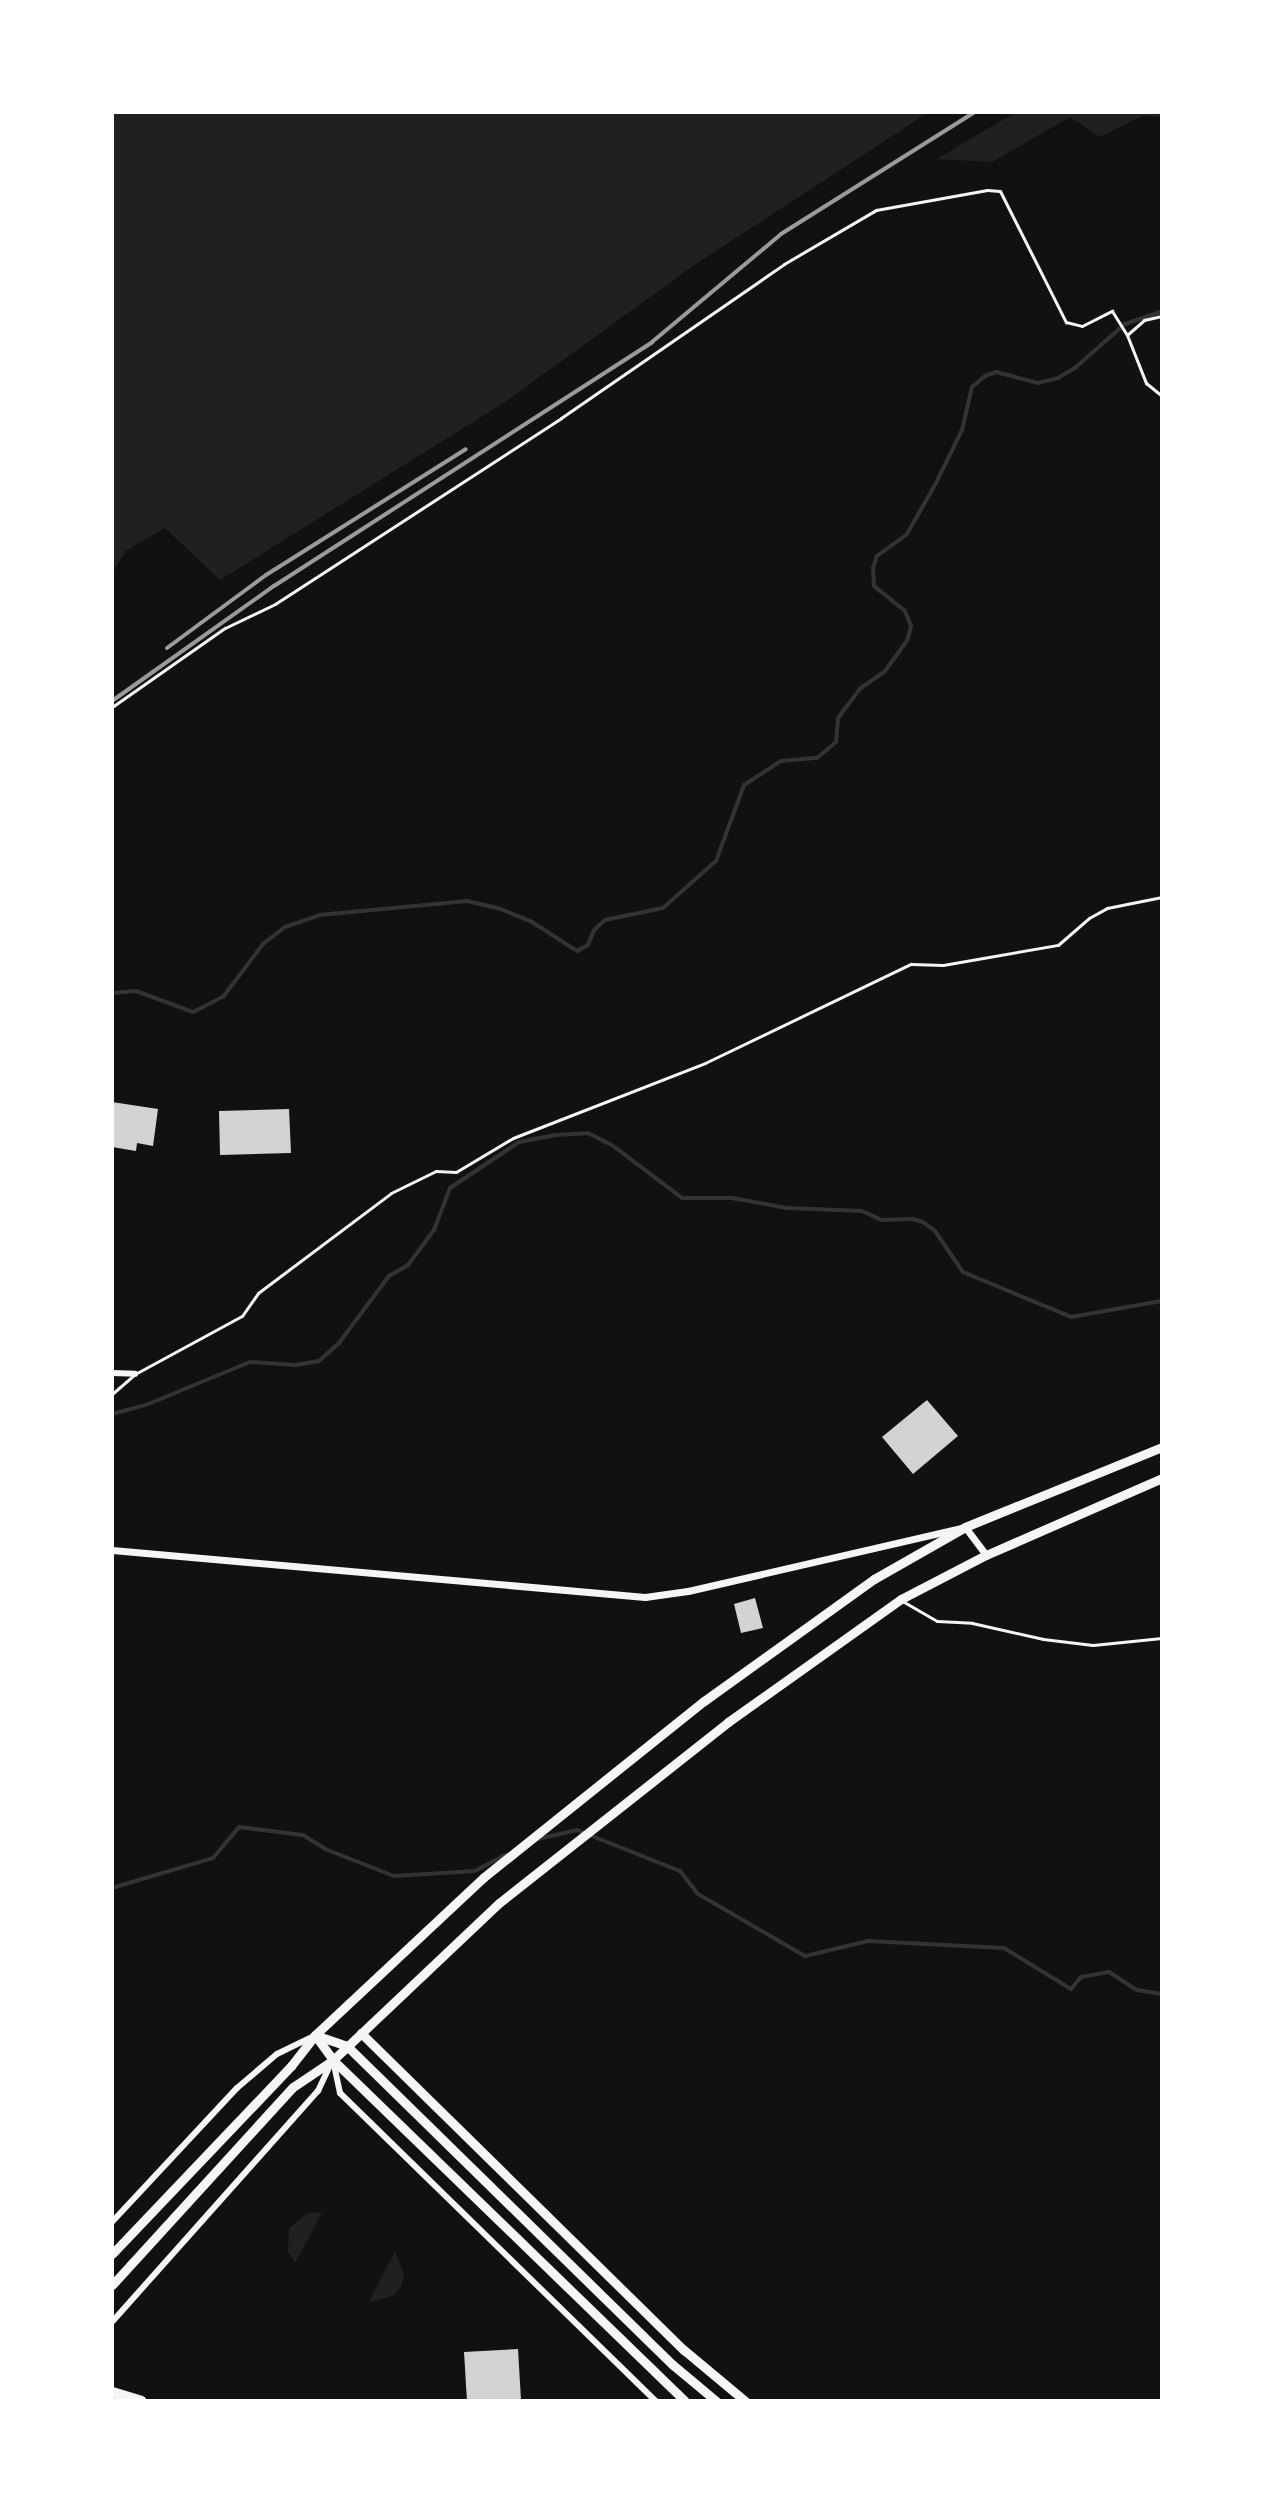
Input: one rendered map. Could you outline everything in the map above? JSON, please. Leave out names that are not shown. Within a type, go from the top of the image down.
[{"type":"highway","points":[[112,2392],[141,2401]]},
{"type":"main road","points":[[112,2254],[315,2035],[484,1877],[704,1701],[874,1579],[965,1527],[1162,1447]]},
{"type":"main road","points":[[112,2285],[293,2087],[333,2060],[499,1903],[728,1722],[901,1599],[986,1555],[1162,1478]]},
{"type":"main road","points":[[361,2033],[684,2350],[745,2401]]},
{"type":"main road","points":[[315,2035],[347,2046],[673,2365],[716,2401]]},
{"type":"main road","points":[[315,2035],[333,2060],[685,2401]]},
{"type":"main road","points":[[673,2365],[684,2350]]},
{"type":"street","points":[[112,1373],[135,1374]]},
{"type":"street","points":[[112,1550],[645,1597],[688,1591],[965,1527],[986,1555]]},
{"type":"street","points":[[112,2222],[237,2088],[277,2054],[315,2035]]},
{"type":"street","points":[[112,2322],[318,2091],[333,2060]]},
{"type":"street","points":[[333,2060],[340,2093],[656,2401]]},
{"type":"lane","points":[[112,707],[225,628],[275,604],[561,418],[784,264],[876,210],[987,190],[1000,191],[1066,322],[1082,326],[1112,311],[1127,335],[1146,383],[1162,396]]},
{"type":"lane","points":[[1127,335],[1144,320],[1162,316]]},
{"type":"lane","points":[[112,1394],[135,1374],[242,1316],[258,1293],[391,1193],[436,1171],[456,1172],[513,1138],[705,1063],[911,964],[943,965],[1058,945],[1089,918],[1107,908],[1162,897]]},
{"type":"lane","points":[[901,1599],[917,1612],[937,1621],[972,1623],[1043,1639],[1093,1645],[1162,1638]]},
{"type":"shaded area","points":[[112,112],[929,112],[696,264],[502,404],[220,580],[165,528],[127,550],[112,573]]},
{"type":"shaded area","points":[[1016,112],[1162,112],[1162,117],[1142,116],[1100,137],[1070,117],[992,162],[937,159]]},
{"type":"shaded area","points":[[309,2212],[322,2213],[295,2263],[288,2252],[289,2228]]},
{"type":"shaded area","points":[[395,2251],[404,2275],[401,2287],[393,2296],[369,2302]]},
{"type":"building","points":[[112,1102],[158,1109],[153,1146],[137,1143],[136,1151],[112,1147]]},
{"type":"building","points":[[289,1109],[291,1153],[220,1155],[219,1111]]},
{"type":"building","points":[[927,1400],[958,1436],[913,1474],[882,1437]]},
{"type":"building","points":[[755,1598],[763,1628],[741,1633],[734,1604]]},
{"type":"building","points":[[518,2349],[521,2400],[467,2401],[464,2352]]},
{"type":"waterway","points":[[112,993],[136,991],[193,1012],[223,997],[263,944],[285,927],[319,915],[467,901],[498,908],[532,922],[577,951],[588,945],[594,930],[605,920],[663,908],[716,861],[744,785],[781,761],[817,758],[836,742],[838,718],[861,688],[885,671],[907,641],[911,626],[905,611],[874,586],[873,568],[877,556],[907,534],[936,483],[962,430],[972,387],[985,376],[996,372],[1038,383],[1058,378],[1076,367],[1125,324],[1162,311]]},
{"type":"waterway","points":[[112,1414],[146,1405],[250,1362],[296,1365],[319,1361],[339,1343],[389,1276],[408,1265],[434,1230],[450,1188],[519,1142],[555,1135],[588,1133],[612,1145],[682,1198],[732,1198],[787,1208],[862,1211],[881,1220],[912,1219],[923,1222],[935,1231],[963,1272],[1071,1317],[1162,1301]]},
{"type":"waterway","points":[[112,1888],[213,1858],[239,1827],[303,1835],[325,1849],[394,1876],[475,1871],[505,1855]]},
{"type":"waterway","points":[[538,1839],[577,1830],[680,1871],[698,1894],[805,1956],[868,1941],[1004,1948],[1071,1989],[1081,1977],[1109,1972],[1137,1990],[1162,1994]]},
{"type":"railway","points":[[112,701],[274,586],[652,342],[781,234],[975,112]]},
{"type":"railway","points":[[167,648],[266,575],[466,449]]}]
